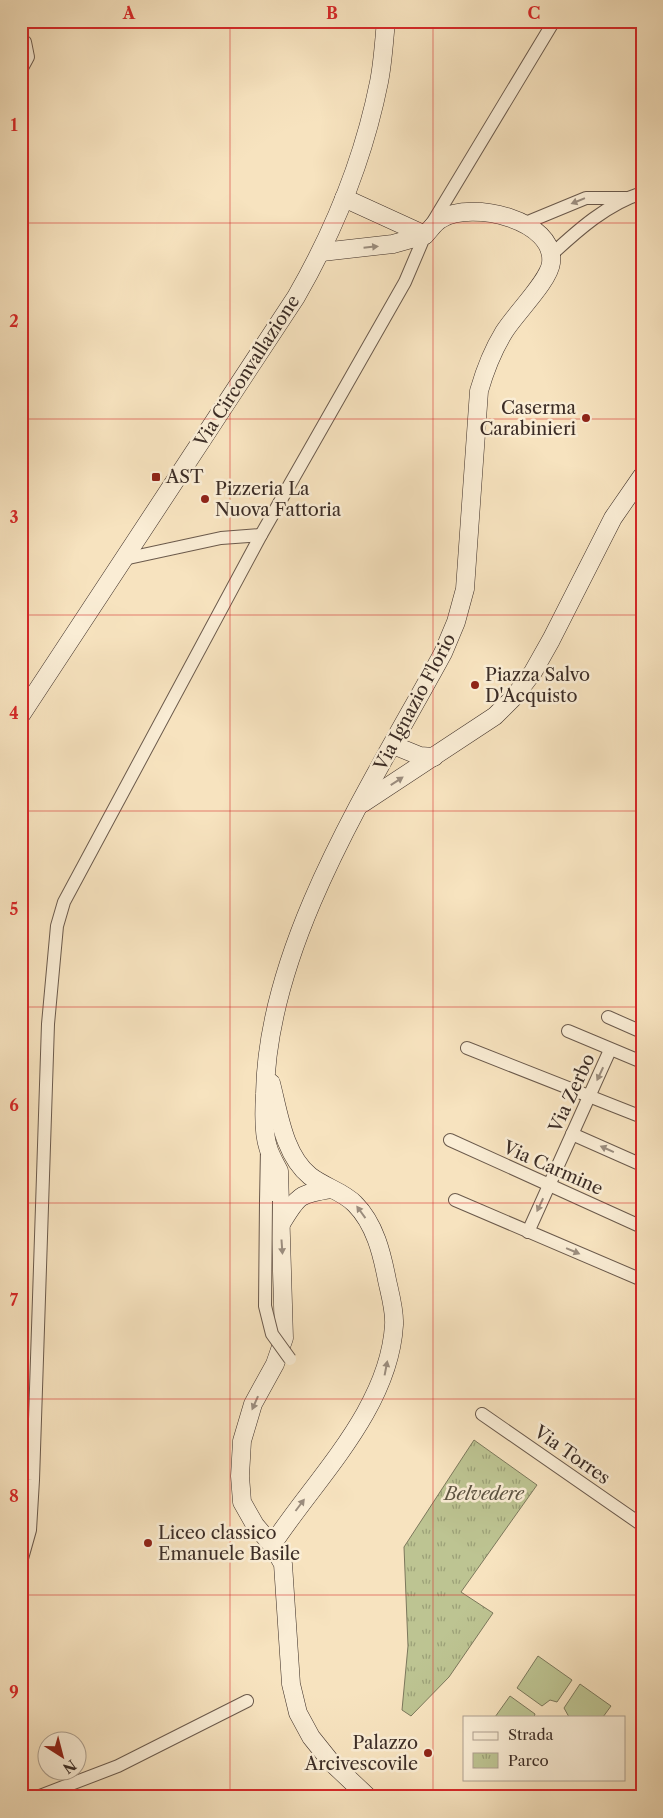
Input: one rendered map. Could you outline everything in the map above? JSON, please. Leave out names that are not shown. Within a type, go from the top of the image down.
[{"type":"street","points":[[21,1562],[30,1530],[33,1480],[48,1024],[57,926],[64,902],[261,535],[405,282],[425,235],[554,21]]},
{"type":"street","name":"Via Circonvallazione","points":[[21,715],[296,297],[322,252],[344,198],[366,134],[379,81],[383,25]]},
{"type":"street","points":[[21,41],[24,42],[28,57],[21,70]]},
{"type":"street","points":[[642,170],[642,177]]},
{"type":"street","points":[[322,252],[393,244],[425,235],[440,219],[463,212],[491,212],[523,224],[542,238],[551,255],[580,228],[626,198],[642,193]]},
{"type":"street","points":[[344,198],[425,235]]},
{"type":"street","points":[[523,224],[586,198],[626,198]]},
{"type":"street","name":"Via Ignazio Florio","points":[[265,1061],[284,1132],[299,1165],[311,1176],[355,1203],[370,1224],[383,1257],[394,1324],[384,1376],[366,1410],[344,1446],[272,1545],[255,1525],[242,1502],[240,1476],[242,1441],[253,1404],[275,1364],[284,1338],[279,1171],[267,1146],[264,1107],[265,1061],[271,1026],[301,927],[334,853],[443,653],[456,622],[465,589],[479,391],[485,370],[504,331],[543,280],[550,266],[551,255]]},
{"type":"street","points":[[360,805],[495,716],[514,697],[533,672],[613,518],[642,476]]},
{"type":"street","points":[[124,559],[221,538],[261,535]]},
{"type":"street","points":[[393,745],[420,756],[434,757]]},
{"type":"street","points":[[608,1017],[642,1032]]},
{"type":"street","points":[[568,1031],[642,1062]]},
{"type":"street","points":[[467,1048],[642,1117]]},
{"type":"street","name":"Via Zerbo","points":[[528,1232],[610,1050]]},
{"type":"street","points":[[572,1134],[642,1165]]},
{"type":"street","name":"Via Carmine","points":[[450,1140],[642,1227]]},
{"type":"street","points":[[267,1146],[265,1306],[272,1334],[290,1359]]},
{"type":"street","points":[[280,1224],[292,1204],[306,1193],[331,1188]]},
{"type":"street","points":[[455,1200],[642,1280]]},
{"type":"street","name":"Via Torres","points":[[482,1414],[642,1525]]},
{"type":"street","points":[[272,1545],[283,1564],[290,1684],[298,1713],[311,1737],[330,1762],[368,1797]]},
{"type":"street","points":[[37,1797],[118,1766],[246,1701]]},
{"type":"green space","name":"Belvedere","points":[[474,1440],[537,1485],[461,1592],[493,1613],[449,1677],[411,1716],[402,1710],[408,1646],[404,1547]]},
{"type":"green space","points":[[538,1656],[572,1680],[557,1702],[550,1700],[542,1706],[517,1688]]},
{"type":"green space","points":[[580,1684],[611,1706],[604,1716],[568,1716],[564,1708]]},
{"type":"green space","points":[[510,1696],[535,1714],[534,1716],[496,1716]]},
{"type":"place","name":"Caserma Carabinieri","points":[[586,418]]},
{"type":"place","name":"AST","points":[[156,477]]},
{"type":"place","name":"Pizzeria La Nuova Fattoria","points":[[205,499]]},
{"type":"place","name":"Piazza Salvo D'Acquisto","points":[[475,685]]},
{"type":"place","name":"Liceo classico Emanuele Basile","points":[[148,1543]]},
{"type":"place","name":"Palazzo Arcivescovile","points":[[428,1753]]}]
